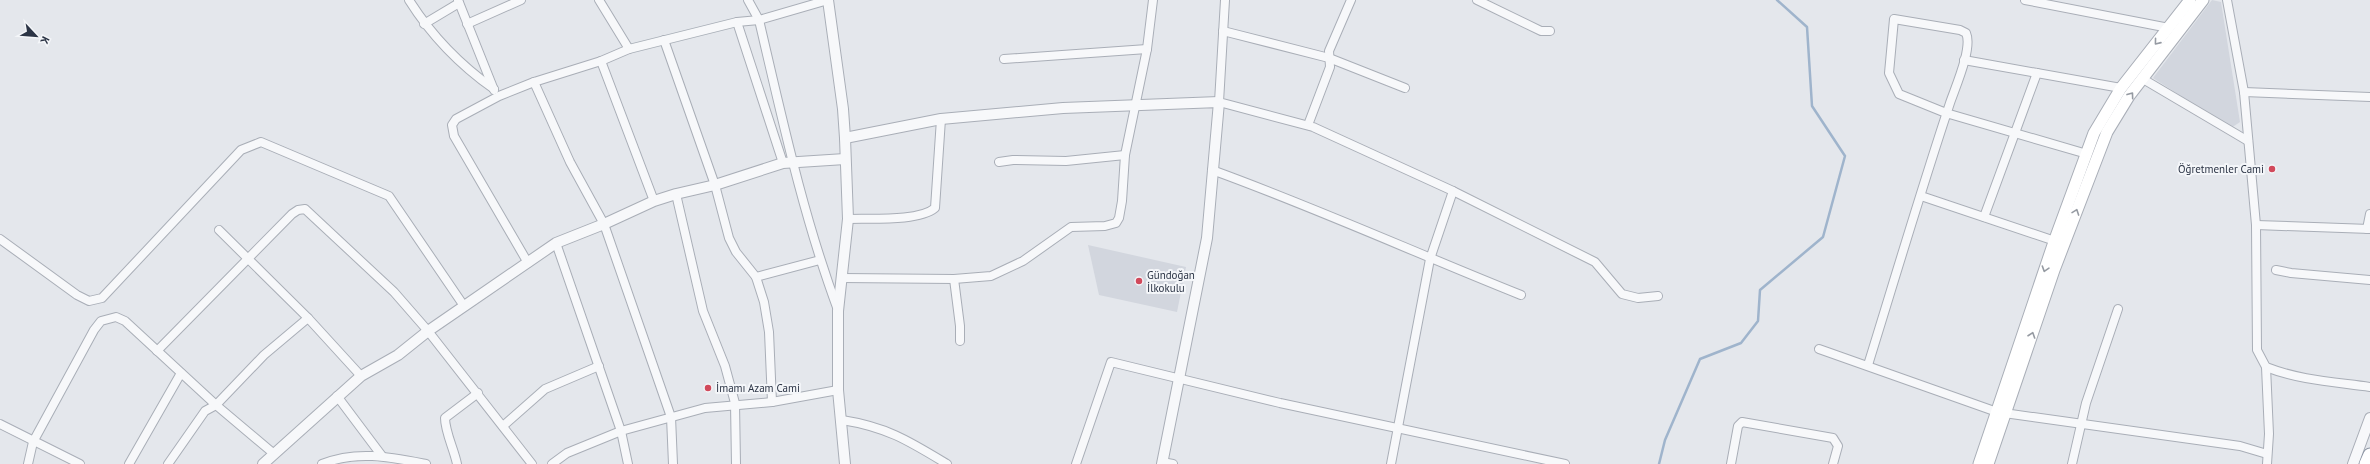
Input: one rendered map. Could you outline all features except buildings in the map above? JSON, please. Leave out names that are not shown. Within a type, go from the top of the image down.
[{"type":"highway","points":[[2366,464],[2370,455]]},
{"type":"main road","points":[[1979,464],[2001,413],[2059,243],[2094,133],[2120,88],[2190,0]]},
{"type":"main road","points":[[2059,243],[2108,132],[2129,96],[2203,0]]},
{"type":"main road","points":[[1988,464],[2001,413]]},
{"type":"street","points":[[409,0],[424,24],[460,63],[496,93]]},
{"type":"street","points":[[467,24],[521,0]]},
{"type":"street","points":[[599,0],[629,48]]},
{"type":"street","points":[[748,0],[759,20],[788,162]]},
{"type":"street","points":[[528,263],[458,142],[452,125],[456,119],[496,93],[601,61],[629,48],[737,22],[759,20],[828,0],[843,109],[846,158],[848,219],[838,311],[838,390],[845,464]]},
{"type":"street","points":[[842,278],[954,279],[991,276],[1023,261],[1071,227],[1105,226],[1116,223],[1119,218],[1122,201],[1125,155],[1147,50],[1153,0]]},
{"type":"street","points":[[1173,464],[1162,463],[1207,238],[1219,102],[1225,0]]},
{"type":"street","points":[[1308,126],[1330,67],[1329,51],[1351,0]]},
{"type":"street","points":[[1477,0],[1541,31],[1550,31]]},
{"type":"street","points":[[2025,0],[2168,28]]},
{"type":"street","points":[[2227,0],[2244,92],[2256,225],[2257,350],[2266,367],[2270,434],[2267,464]]},
{"type":"street","points":[[424,24],[458,2],[475,39],[496,93]]},
{"type":"street","points":[[1868,365],[1946,113],[1964,60],[1968,41],[1966,33],[1951,28],[1894,19],[1889,73],[1899,94],[1946,113],[2087,154]]},
{"type":"street","points":[[737,22],[788,162],[838,311]]},
{"type":"street","points":[[1224,31],[1329,58],[1405,88]]},
{"type":"street","points":[[664,40],[715,184],[726,228],[736,252],[756,277],[769,332],[772,402]]},
{"type":"street","points":[[1004,59],[1147,50]]},
{"type":"street","points":[[1964,60],[2120,88]]},
{"type":"street","points":[[601,61],[654,201]]},
{"type":"street","points":[[1984,217],[2037,74]]},
{"type":"street","points":[[2143,79],[2248,141]]},
{"type":"street","points":[[534,82],[570,162],[604,224],[671,417],[673,464]]},
{"type":"street","points":[[2244,92],[2370,97]]},
{"type":"street","points":[[845,138],[941,119],[1063,108],[1219,102],[1308,126],[1453,191],[1595,262],[1622,294],[1638,298],[1658,296]]},
{"type":"street","points":[[848,219],[916,216],[930,212],[935,208],[941,119]]},
{"type":"street","points":[[0,239],[78,295],[89,301],[102,298],[241,150],[261,142],[389,196],[464,306]]},
{"type":"street","points":[[999,162],[1013,160],[1066,161],[1125,155]]},
{"type":"street","points":[[263,464],[273,453],[361,376],[398,355],[428,331],[556,243],[604,224],[654,201],[676,194],[788,162],[846,158]]},
{"type":"street","points":[[1212,170],[1293,199],[1430,259],[1521,296]]},
{"type":"street","points":[[1391,464],[1430,259],[1453,191]]},
{"type":"street","points":[[676,194],[703,311],[725,366],[735,403],[736,464]]},
{"type":"street","points":[[1921,196],[2059,243]]},
{"type":"street","points":[[157,351],[292,214],[298,210],[305,209],[394,292],[428,331],[478,393],[532,464]]},
{"type":"street","points":[[2256,225],[2368,229],[2370,214]]},
{"type":"street","points":[[219,230],[308,318],[361,376]]},
{"type":"street","points":[[556,243],[621,431],[628,464]]},
{"type":"street","points":[[756,277],[820,260]]},
{"type":"street","points":[[2276,270],[2291,273],[2370,280]]},
{"type":"street","points":[[954,279],[960,326],[960,341]]},
{"type":"street","points":[[2072,464],[2080,424],[2118,309]]},
{"type":"street","points":[[28,464],[33,442],[102,321],[116,317],[124,321],[216,405],[273,453]]},
{"type":"street","points":[[168,464],[205,411],[216,405],[264,355],[308,318]]},
{"type":"street","points":[[1819,349],[2001,413],[2240,446],[2268,454]]},
{"type":"street","points":[[1076,464],[1111,362],[1280,403],[1565,464]]},
{"type":"street","points":[[503,426],[545,389],[599,366]]},
{"type":"street","points":[[2266,367],[2293,376],[2370,387]]},
{"type":"street","points":[[129,464],[181,373]]},
{"type":"street","points":[[552,464],[568,453],[621,431],[704,408],[735,403],[772,402],[838,390]]},
{"type":"street","points":[[457,464],[453,444],[445,427],[445,418],[478,393]]},
{"type":"street","points":[[337,396],[382,456]]},
{"type":"street","points":[[2354,464],[2370,418]]},
{"type":"street","points":[[842,420],[871,425],[902,437],[947,464]]},
{"type":"street","points":[[1731,464],[1738,426],[1742,422],[1833,438],[1838,446],[1833,464]]},
{"type":"street","points":[[0,424],[33,442],[80,464]]},
{"type":"street","points":[[322,464],[336,458],[369,454],[426,464]]},
{"type":"shaded area","points":[[2212,0],[2221,2],[2240,122],[2231,128],[2153,78]]},
{"type":"shaded area","name":"Gündoğan İlkokulu","points":[[1088,245],[1186,267],[1177,312],[1099,295]]},
{"type":"waterway","points":[[1659,464],[1665,440],[1700,359],[1741,343],[1758,321],[1760,290],[1823,237],[1845,156],[1812,106],[1807,27],[1777,0]]},
{"type":"place","name":"Öğretmenler Cami","points":[[2272,169]]},
{"type":"place","name":"Gündoğan İlkokulu","points":[[1139,281]]},
{"type":"place","name":"İmamı Azam Cami","points":[[708,388]]}]
